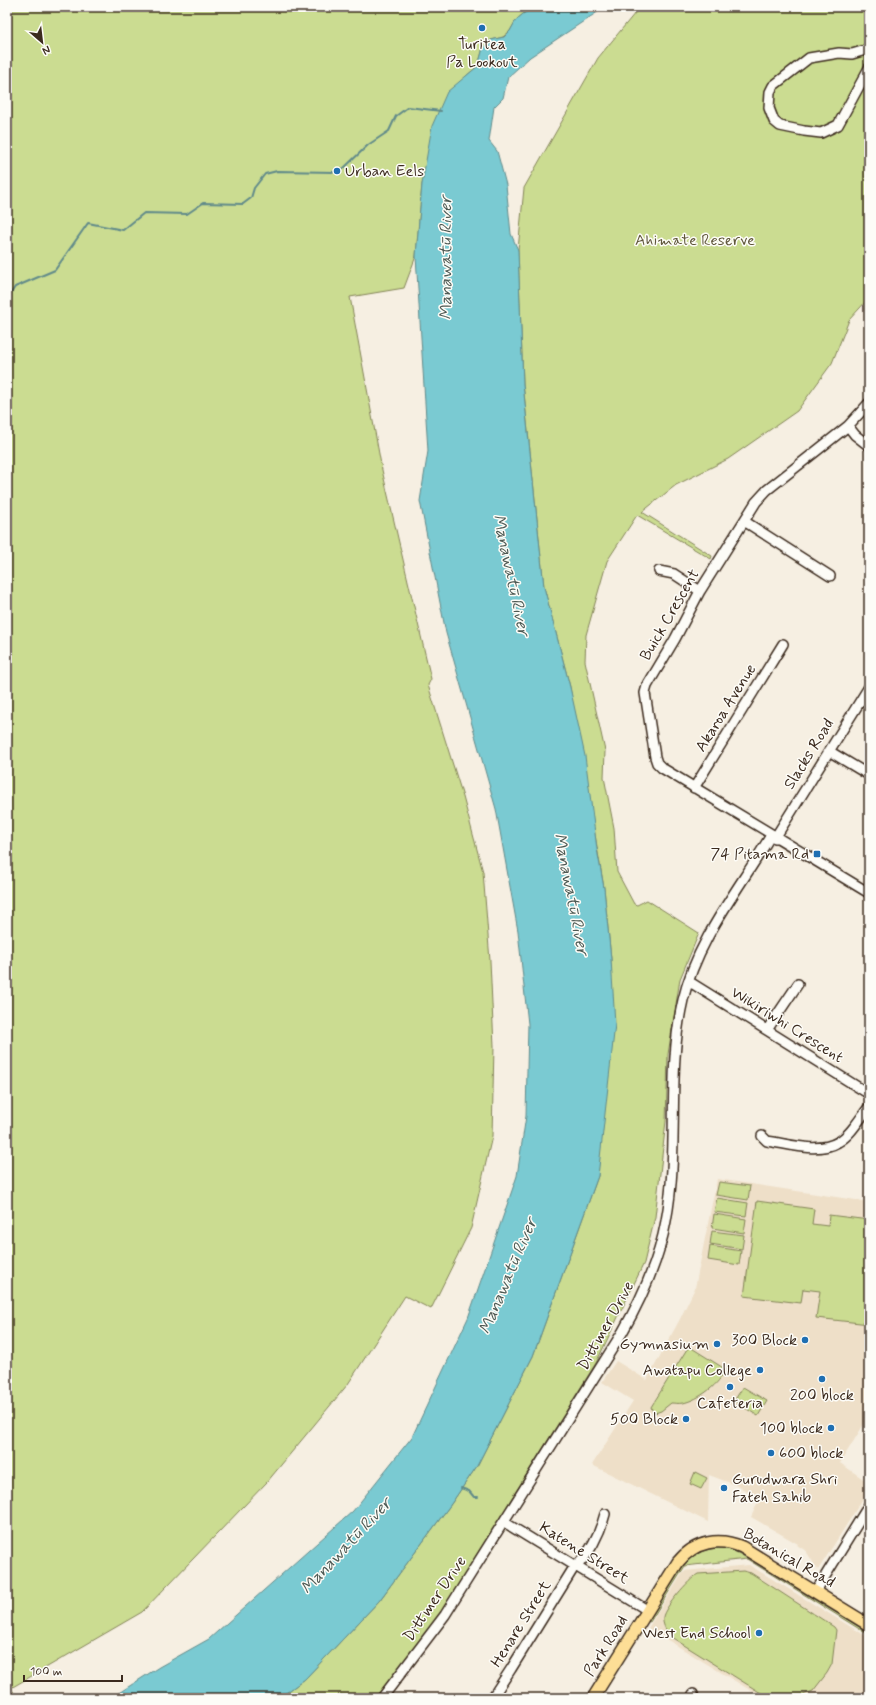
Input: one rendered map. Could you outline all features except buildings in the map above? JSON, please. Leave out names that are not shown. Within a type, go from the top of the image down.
[{"type":"main road","name":"Botanical Road","points":[[647,1610],[683,1556],[698,1545],[716,1541],[729,1542],[742,1547],[816,1591],[869,1625]]},
{"type":"main road","name":"Park Road","points":[[593,1698],[647,1610]]},
{"type":"street","points":[[869,49],[852,54],[839,53],[809,58],[772,86],[769,104],[770,113],[780,126],[791,129],[821,132],[829,130],[838,125],[869,68]]},
{"type":"street","name":"Buick Crescent","points":[[869,404],[848,426],[767,490],[756,502],[700,591],[675,639],[647,686],[645,693],[657,763],[662,768],[869,893]]},
{"type":"street","points":[[848,426],[855,435],[869,446]]},
{"type":"street","points":[[744,521],[830,576]]},
{"type":"street","points":[[659,571],[674,574],[700,591]]},
{"type":"street","name":"Akaroa Avenue","points":[[694,788],[783,644]]},
{"type":"street","name":"Slacks Road","points":[[773,836],[869,687]]},
{"type":"street","points":[[829,751],[869,775]]},
{"type":"street","name":"Dittmer Drive","points":[[382,1698],[446,1615],[622,1333],[642,1297],[654,1266],[666,1221],[672,1167],[674,1059],[680,1016],[688,983],[697,957],[709,936],[773,836]]},
{"type":"street","name":"Wikiriwhi Crescent","points":[[688,983],[693,984],[869,1094]]},
{"type":"street","points":[[767,1030],[798,984]]},
{"type":"street","points":[[762,1136],[768,1141],[819,1148],[829,1146],[839,1142],[869,1107]]},
{"type":"street","points":[[816,1591],[869,1505]]},
{"type":"street","name":"Henare Street","points":[[492,1698],[571,1572],[580,1563],[601,1529],[606,1514]]},
{"type":"street","name":"Katene Street","points":[[504,1522],[647,1610]]},
{"type":"shaded area","name":"Awatapu College","points":[[717,1179],[869,1202],[869,1416],[840,1463],[869,1483],[869,1489],[818,1570],[806,1551],[797,1545],[798,1544],[751,1517],[759,1500],[738,1486],[709,1475],[708,1522],[592,1465],[633,1401],[602,1382],[616,1361],[647,1380],[695,1288]]},
{"type":"shaded area","name":"West End School","points":[[749,1565],[869,1638],[869,1698],[763,1698],[648,1628],[684,1571]]},
{"type":"green space","points":[[7,7],[535,7],[516,20],[510,31],[503,37],[491,40],[483,48],[478,66],[466,76],[422,184],[416,256],[404,288],[350,297],[382,470],[431,679],[428,685],[463,797],[483,872],[490,961],[494,1046],[492,1136],[471,1228],[431,1309],[405,1296],[348,1384],[267,1482],[142,1612],[11,1688],[17,1698],[7,1698]]},
{"type":"green space","name":"Ahimate Reserve","points":[[640,7],[869,7],[869,298],[849,320],[832,363],[797,411],[728,459],[676,485],[642,512],[712,556],[711,559],[637,515],[607,561],[586,635],[585,661],[605,751],[604,777],[614,828],[617,872],[634,904],[637,905],[647,900],[699,933],[680,979],[668,1054],[666,1121],[655,1217],[644,1263],[596,1363],[436,1620],[375,1698],[279,1698],[305,1679],[379,1601],[451,1504],[477,1466],[533,1356],[598,1176],[611,959],[604,888],[570,687],[544,587],[523,383],[518,250],[524,188],[598,58]]},
{"type":"green space","points":[[719,1182],[750,1186],[748,1200],[716,1195]]},
{"type":"green space","points":[[717,1198],[748,1203],[746,1216],[714,1212]]},
{"type":"green space","points":[[757,1201],[814,1209],[812,1224],[828,1226],[829,1215],[869,1220],[869,1324],[816,1318],[820,1291],[803,1289],[801,1303],[744,1296]]},
{"type":"green space","points":[[714,1214],[746,1219],[744,1233],[712,1228]]},
{"type":"green space","points":[[712,1231],[744,1235],[742,1249],[710,1244]]},
{"type":"green space","points":[[710,1246],[741,1251],[739,1265],[708,1260]]},
{"type":"green space","points":[[690,1347],[725,1369],[723,1375],[714,1386],[695,1399],[683,1403],[671,1403],[661,1411],[655,1413],[653,1412],[651,1407],[687,1349]]},
{"type":"green space","points":[[743,1387],[767,1401],[758,1416],[734,1401]]},
{"type":"green space","points":[[695,1472],[707,1478],[701,1489],[690,1484]]},
{"type":"green space","points":[[721,1548],[740,1554],[869,1633],[869,1635],[747,1559],[685,1566],[650,1622],[648,1621],[682,1567],[689,1560],[701,1552]]},
{"type":"green space","name":"West End School","points":[[743,1571],[751,1573],[834,1627],[836,1630],[832,1664],[813,1691],[796,1698],[769,1698],[671,1637],[666,1630],[663,1620],[664,1613],[678,1594],[694,1577],[698,1574]]},
{"type":"water","name":"Manawatū River","points":[[535,7],[605,7],[530,57],[508,77],[503,98],[494,107],[489,141],[497,151],[506,185],[511,234],[518,250],[523,384],[544,587],[570,687],[585,756],[597,849],[604,888],[611,959],[615,1024],[598,1176],[533,1356],[477,1466],[451,1504],[379,1601],[305,1679],[279,1698],[111,1698],[159,1667],[209,1639],[353,1511],[412,1437],[468,1318],[517,1176],[526,1116],[528,1024],[518,931],[496,809],[446,633],[420,501],[428,451],[416,256],[422,184],[432,126],[447,92],[478,66],[483,48],[491,40],[504,37],[510,31],[516,20]]},
{"type":"waterway","points":[[7,299],[15,287],[55,270],[88,223],[123,230],[144,213],[187,214],[203,203],[243,204],[251,198],[254,188],[265,174],[277,171],[334,172],[343,169],[368,145],[389,131],[396,116],[408,107],[441,111]]},
{"type":"waterway","points":[[461,1488],[469,1491],[474,1497],[478,1497]]},
{"type":"place","name":"Turitea Pa Lookout","points":[[482,28]]},
{"type":"place","name":"Urban Eels","points":[[337,171]]},
{"type":"place","name":"74 Pitama Rd","points":[[817,854]]},
{"type":"place","name":"300 Block","points":[[805,1340]]},
{"type":"place","name":"Gymnasium","points":[[717,1344]]},
{"type":"place","name":"Awatapu College","points":[[760,1370]]},
{"type":"place","name":"200 block","points":[[822,1379]]},
{"type":"place","name":"Cafeteria","points":[[730,1387]]},
{"type":"place","name":"500 Block","points":[[686,1419]]},
{"type":"place","name":"100 block","points":[[831,1428]]},
{"type":"place","name":"600 block","points":[[771,1453]]},
{"type":"place","name":"Gurudwara Shri Fateh Sahib","points":[[724,1488]]},
{"type":"place","name":"West End School","points":[[759,1633]]}]
